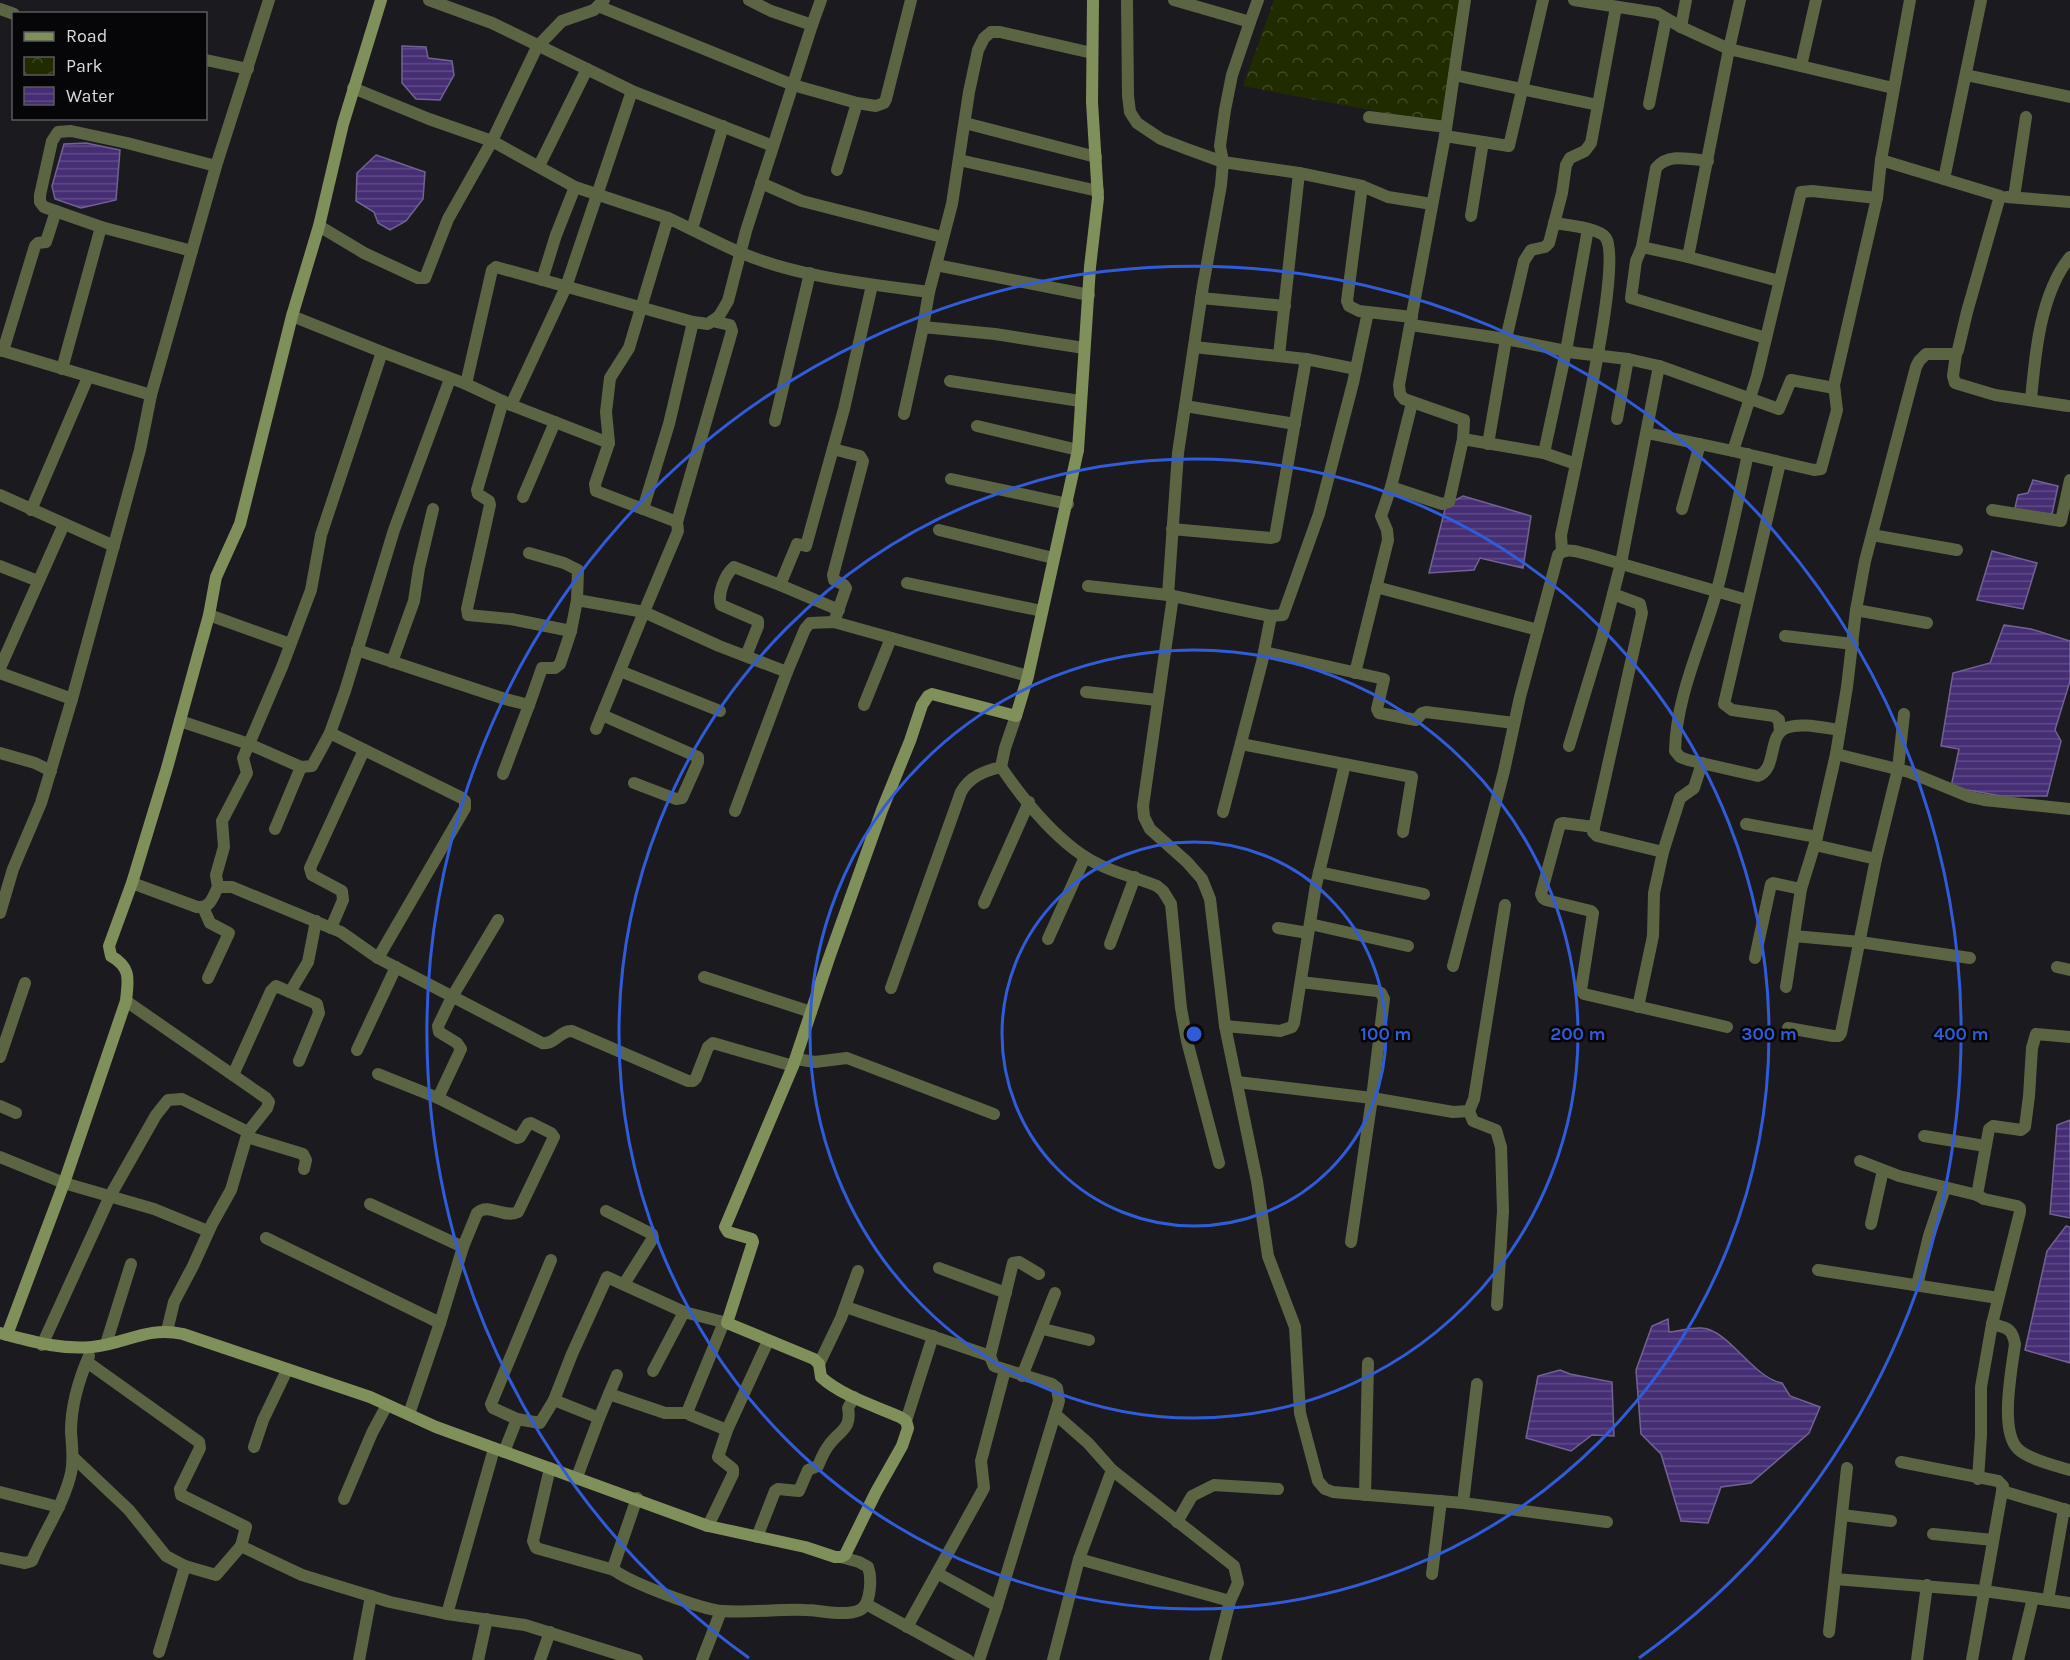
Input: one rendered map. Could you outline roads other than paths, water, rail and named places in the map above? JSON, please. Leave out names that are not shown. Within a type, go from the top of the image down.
[{"type":"street","points":[[0,913],[13,869],[41,803],[51,771],[140,450],[151,395],[216,166],[269,0]]},
{"type":"street","points":[[381,0],[353,88],[245,504],[232,545],[216,577],[209,615],[195,659],[180,721],[132,883],[109,946],[111,956],[124,965],[127,971],[126,1001],[64,1184],[4,1334],[42,1345],[100,1346],[143,1333],[167,1331],[196,1338],[341,1387],[499,1451],[550,1468],[577,1477],[637,1498],[708,1526],[859,1562],[868,1567],[866,1604],[862,1609],[848,1613],[794,1609],[721,1611],[675,1597],[614,1570],[536,1548],[533,1546],[533,1541],[550,1468]]},
{"type":"street","points":[[429,0],[492,23],[537,47],[632,91],[773,146]]},
{"type":"street","points":[[749,0],[771,11],[812,25]]},
{"type":"street","points":[[466,384],[492,270],[495,267],[693,322],[708,324],[719,316],[728,301],[739,253],[821,0]]},
{"type":"street","points":[[319,226],[364,253],[418,278],[425,278],[448,219],[492,141],[537,47],[562,21],[583,16],[601,3],[793,85],[876,106],[884,103],[886,99],[911,0]]},
{"type":"street","points":[[1001,767],[1028,676],[1053,558],[1068,504],[1078,450],[1084,348],[1098,191],[1092,102],[1093,0]]},
{"type":"street","points":[[1127,0],[1128,96],[1130,112],[1137,123],[1161,139],[1223,162],[1299,173],[1362,186],[1388,197],[1432,204]]},
{"type":"street","points":[[1174,0],[1250,22]]},
{"type":"street","points":[[1258,0],[1230,87],[1220,146],[1223,162],[1178,453],[1172,529],[1171,596],[1143,806],[1144,817],[1150,829],[1187,862],[1202,879],[1207,889],[1212,911],[1225,1026],[1257,1181],[1268,1256],[1295,1327],[1298,1356],[1298,1401],[1315,1473],[1321,1486],[1333,1492],[1463,1503],[1607,1522]]},
{"type":"street","points":[[1391,487],[1446,504],[1449,502],[1463,439],[1463,418],[1404,399],[1400,394],[1399,385],[1446,131],[1465,0]]},
{"type":"street","points":[[1369,117],[1446,131],[1483,142],[1509,146],[1543,0]]},
{"type":"street","points":[[1574,0],[1625,5],[1657,13],[1729,49],[1893,88]]},
{"type":"street","points":[[1681,27],[1686,0]]},
{"type":"street","points":[[1688,257],[1740,0]]},
{"type":"street","points":[[1801,66],[1816,0]]},
{"type":"street","points":[[1647,433],[1780,463],[1814,470],[1821,469],[1837,410],[1834,388],[1877,198],[1893,88],[1910,0]]},
{"type":"street","points":[[1944,179],[1981,0]]},
{"type":"street","points":[[1488,444],[1506,339],[1524,261],[1531,250],[1545,247],[1549,243],[1566,165],[1570,159],[1585,151],[1591,143],[1598,105],[1625,5]]},
{"type":"street","points":[[1649,104],[1666,19]]},
{"type":"street","points":[[904,414],[929,292],[952,204],[978,50],[984,38],[991,32],[1000,32],[1092,53]]},
{"type":"street","points":[[207,60],[248,69]]},
{"type":"street","points":[[539,166],[586,69]]},
{"type":"street","points":[[1454,75],[1598,105]]},
{"type":"street","points":[[1966,75],[2070,97]]},
{"type":"street","points":[[353,88],[429,120],[492,141],[575,187],[668,218],[739,253],[810,273],[872,285],[929,292]]},
{"type":"street","points":[[571,632],[511,619],[470,616],[466,613],[490,505],[489,501],[478,494],[477,490],[507,403],[566,286],[632,91]]},
{"type":"street","points":[[837,170],[857,103]]},
{"type":"street","points":[[2014,197],[2026,117]]},
{"type":"street","points":[[965,123],[1096,158]]},
{"type":"street","points":[[692,229],[723,126]]},
{"type":"street","points":[[192,251],[101,227],[44,207],[40,202],[40,195],[52,141],[58,132],[71,131],[216,166]]},
{"type":"street","points":[[1471,216],[1483,142]]},
{"type":"street","points":[[1708,161],[1666,159],[1656,168],[1642,248],[1636,261],[1631,298],[1766,338]]},
{"type":"street","points":[[960,160],[1098,191]]},
{"type":"street","points":[[1881,160],[2000,196],[2070,202]]},
{"type":"street","points":[[1279,356],[1299,173]]},
{"type":"street","points":[[761,183],[802,201],[942,237]]},
{"type":"street","points":[[1362,186],[1347,301],[1353,310],[1566,351],[1628,359],[1659,366],[1779,409],[1791,380],[1834,388]]},
{"type":"street","points":[[542,280],[556,235],[575,187]]},
{"type":"street","points":[[1733,451],[1766,338],[1801,192],[1812,191],[1877,198]]},
{"type":"street","points":[[2000,196],[1956,354],[1953,376],[1955,383],[1995,395],[2069,406]]},
{"type":"street","points":[[56,211],[46,242],[35,246],[2,350],[151,395]]},
{"type":"street","points":[[668,218],[628,348],[610,378],[606,412],[609,443],[595,484],[596,491],[677,522]]},
{"type":"street","points":[[1453,966],[1556,561],[1562,551],[1561,535],[1598,356],[1609,274],[1610,248],[1603,234],[1554,223]]},
{"type":"street","points":[[62,369],[101,227]]},
{"type":"street","points":[[1544,453],[1566,351],[1588,229]]},
{"type":"street","points":[[1642,248],[1688,257],[1779,281]]},
{"type":"street","points":[[2031,400],[2037,341],[2059,274],[2070,257]]},
{"type":"street","points":[[936,265],[1089,295]]},
{"type":"street","points":[[775,422],[810,273]]},
{"type":"street","points":[[780,585],[796,544],[806,546],[844,409],[872,285]]},
{"type":"street","points":[[1201,297],[1285,306]]},
{"type":"street","points":[[1088,586],[1171,596],[1271,616],[1280,616],[1284,613],[1316,523],[1356,369],[1368,312]]},
{"type":"street","points":[[292,316],[609,443]]},
{"type":"street","points":[[596,729],[678,531],[677,522],[732,331],[730,325],[712,321]]},
{"type":"street","points":[[643,509],[669,424],[693,322]]},
{"type":"street","points":[[922,327],[995,334],[1084,348]]},
{"type":"street","points":[[1194,347],[1306,359],[1356,369]]},
{"type":"street","points":[[132,883],[197,907],[209,904],[218,887],[216,875],[224,847],[222,821],[247,773],[243,760],[311,590],[321,536],[382,352]]},
{"type":"street","points":[[1786,987],[1801,889],[1816,841],[1836,754],[1856,610],[1872,535],[1919,361],[1926,354],[1931,353],[1956,354]]},
{"type":"street","points":[[1172,529],[1275,537],[1306,359]]},
{"type":"street","points":[[1617,420],[1628,359]]},
{"type":"street","points":[[1569,746],[1621,563],[1659,366]]},
{"type":"street","points":[[31,510],[88,377]]},
{"type":"street","points":[[180,721],[249,744],[301,767],[312,766],[330,733],[394,530],[450,379]]},
{"type":"street","points":[[950,381],[1080,401]]},
{"type":"street","points":[[1355,673],[1388,535],[1381,516],[1391,487],[1412,403]]},
{"type":"street","points":[[1185,406],[1295,424]]},
{"type":"street","points":[[523,497],[555,422]]},
{"type":"street","points":[[977,426],[1078,450]]},
{"type":"street","points":[[1463,439],[1544,453],[1576,464]]},
{"type":"street","points":[[1682,509],[1700,444]]},
{"type":"street","points":[[833,449],[860,456],[863,461],[833,574],[834,579],[845,586],[834,622]]},
{"type":"street","points":[[1748,454],[1717,591],[1695,656],[1676,738],[1676,750],[1680,757],[1758,776],[1768,767],[1780,732],[1779,720],[1774,717],[1732,710],[1724,704],[1780,463]]},
{"type":"street","points":[[951,479],[1068,504]]},
{"type":"street","points":[[1992,510],[2065,521],[2070,480]]},
{"type":"street","points":[[0,495],[114,546]]},
{"type":"street","points":[[392,662],[414,601],[433,509]]},
{"type":"street","points":[[0,668],[64,524]]},
{"type":"street","points":[[939,530],[1053,558]]},
{"type":"street","points":[[1872,535],[1957,550]]},
{"type":"street","points":[[1562,551],[1577,552],[1621,563],[1747,600]]},
{"type":"street","points":[[503,774],[542,668],[555,668],[560,664],[571,632],[577,600],[578,570],[564,563],[529,553]]},
{"type":"street","points":[[0,566],[38,581]]},
{"type":"street","points":[[746,656],[759,623],[756,619],[721,605],[720,595],[729,571],[734,567],[839,610]]},
{"type":"street","points":[[907,583],[1042,611]]},
{"type":"street","points":[[1376,587],[1538,630]]},
{"type":"street","points":[[1613,594],[1640,604],[1642,613],[1593,832],[1598,836],[1664,852]]},
{"type":"street","points":[[577,600],[644,612],[787,672]]},
{"type":"street","points":[[1856,610],[1927,623]]},
{"type":"street","points":[[209,615],[290,644]]},
{"type":"street","points":[[1223,812],[1271,616]]},
{"type":"street","points":[[735,811],[787,672],[805,629],[810,623],[834,622],[1028,676]]},
{"type":"street","points":[[1785,636],[1853,644]]},
{"type":"street","points":[[864,705],[891,638]]},
{"type":"street","points":[[357,650],[529,705]]},
{"type":"street","points":[[1264,652],[1384,679],[1377,709],[1379,713],[1416,720],[1426,712],[1515,723]]},
{"type":"street","points":[[620,671],[720,711]]},
{"type":"street","points":[[0,673],[72,699]]},
{"type":"street","points":[[1086,692],[1157,700]]},
{"type":"street","points":[[688,1413],[725,1322],[753,1242],[752,1239],[728,1232],[725,1227],[794,1063],[870,841],[927,696],[940,695],[1016,716]]},
{"type":"street","points":[[1788,1028],[1839,1036],[1876,859],[1898,769],[1904,714]]},
{"type":"street","points":[[602,716],[698,757],[698,762],[682,798],[676,799],[634,783]]},
{"type":"street","points":[[1780,732],[1794,726],[1840,730]]},
{"type":"street","points":[[330,733],[465,801],[465,808],[378,958]]},
{"type":"street","points":[[1241,744],[1412,777],[1403,832]]},
{"type":"street","points":[[331,928],[343,900],[342,891],[312,876],[309,868],[364,750]]},
{"type":"street","points":[[0,753],[36,763],[51,771]]},
{"type":"street","points":[[1836,754],[1898,769],[1977,799],[2069,806]]},
{"type":"street","points":[[1638,1007],[1653,936],[1654,893],[1664,852],[1680,798],[1694,788],[1702,763]]},
{"type":"street","points":[[1225,1026],[1280,1031],[1292,1027],[1294,1023],[1319,872],[1345,764]]},
{"type":"street","points":[[275,829],[301,767]]},
{"type":"street","points":[[1001,767],[1060,838],[1085,857],[1107,868],[1156,886],[1163,891],[1171,904],[1178,985],[1187,1041],[1219,1162]]},
{"type":"street","points":[[891,988],[961,792],[971,778],[1001,767]]},
{"type":"street","points":[[984,903],[1029,802]]},
{"type":"street","points":[[1594,827],[1560,824],[1541,894],[1546,900],[1593,913],[1581,990],[1584,994],[1727,1027]]},
{"type":"street","points":[[1746,824],[1876,859]]},
{"type":"street","points":[[1048,939],[1085,857]]},
{"type":"street","points":[[0,863],[13,869]]},
{"type":"street","points":[[1319,872],[1424,894]]},
{"type":"street","points":[[1110,944],[1135,877]]},
{"type":"street","points":[[1755,958],[1771,884],[1801,889]]},
{"type":"street","points":[[218,887],[232,887],[331,928],[378,958],[542,1043],[550,1043],[564,1032],[572,1031],[688,1081],[696,1078],[708,1047],[713,1043],[794,1063],[842,1057],[994,1114]]},
{"type":"street","points":[[1497,1305],[1503,1211],[1500,1147],[1496,1130],[1473,1121],[1469,1111],[1473,1099],[1505,905]]},
{"type":"street","points":[[203,907],[210,923],[230,933],[208,978]]},
{"type":"street","points":[[438,1098],[460,1049],[457,1043],[437,1029],[452,997],[498,920]]},
{"type":"street","points":[[290,992],[308,962],[316,921]]},
{"type":"street","points":[[1278,928],[1309,928],[1408,946]]},
{"type":"street","points":[[1794,936],[1860,942],[1970,958]]},
{"type":"street","points":[[357,1050],[396,967]]},
{"type":"street","points":[[2057,967],[2070,970]]},
{"type":"street","points":[[704,977],[811,1012]]},
{"type":"street","points":[[1300,982],[1377,991],[1384,999],[1351,1242]]},
{"type":"street","points":[[0,1057],[26,983]]},
{"type":"street","points":[[233,1075],[271,991],[276,986],[317,1004],[319,1008],[299,1061]]},
{"type":"street","points":[[126,1001],[266,1098],[268,1102],[267,1108],[248,1134],[231,1190],[208,1231],[174,1302],[167,1331]]},
{"type":"street","points":[[1977,1195],[1985,1146],[1991,1127],[2021,1130],[2025,1127],[2030,1096],[2032,1048],[2036,1034],[2070,1037]]},
{"type":"street","points":[[378,1074],[438,1098],[517,1137],[520,1137],[528,1124],[552,1133],[554,1137],[518,1212],[512,1215],[481,1209],[477,1213],[463,1247],[409,1414]]},
{"type":"street","points":[[1237,1082],[1372,1098],[1453,1112],[1469,1111]]},
{"type":"street","points":[[42,1345],[110,1196],[156,1115],[168,1100],[182,1099],[248,1134],[303,1154],[306,1160],[304,1169]]},
{"type":"street","points":[[0,1106],[16,1113]]},
{"type":"street","points":[[1924,1136],[1985,1146]]},
{"type":"street","points":[[0,1157],[64,1184],[154,1209],[208,1231]]},
{"type":"street","points":[[1860,1161],[1899,1176],[2020,1208],[1992,1324],[1980,1399],[1981,1435],[1978,1479]]},
{"type":"street","points":[[1871,1224],[1883,1170]]},
{"type":"street","points":[[1917,1285],[1929,1236],[1945,1188]]},
{"type":"street","points":[[370,1204],[463,1247]]},
{"type":"street","points":[[606,1212],[652,1234],[652,1241],[624,1284]]},
{"type":"street","points":[[266,1238],[440,1323]]},
{"type":"street","points":[[551,1260],[491,1404],[493,1408],[517,1419],[540,1423],[554,1400],[607,1277],[684,1312],[725,1322],[814,1359],[819,1364]]},
{"type":"street","points":[[978,1660],[997,1606],[1059,1401],[1057,1388],[1044,1381],[994,1366],[990,1356],[1013,1263],[1019,1262],[1039,1274]]},
{"type":"street","points":[[0,1558],[25,1563],[32,1561],[42,1536],[58,1507],[68,1484],[74,1457],[71,1431],[78,1388],[87,1362],[100,1346],[131,1264]]},
{"type":"street","points":[[939,1268],[1006,1293]]},
{"type":"street","points":[[1818,1270],[1998,1298]]},
{"type":"street","points":[[858,1271],[846,1307],[819,1364],[821,1377],[854,1397],[906,1421]]},
{"type":"street","points":[[1022,1376],[1055,1293]]},
{"type":"street","points":[[846,1307],[990,1356]]},
{"type":"street","points":[[653,1371],[684,1312]]},
{"type":"street","points":[[1992,1324],[2013,1333],[2015,1344],[2008,1421],[2012,1441],[2018,1450],[2027,1455],[2070,1470]]},
{"type":"street","points":[[1042,1329],[1089,1340]]},
{"type":"street","points":[[841,1557],[848,1551],[876,1492],[902,1446],[908,1428],[906,1421],[933,1336]]},
{"type":"street","points":[[708,1526],[733,1474],[733,1469],[718,1457],[727,1430],[768,1341]]},
{"type":"street","points":[[74,1457],[129,1510],[166,1556],[185,1566],[216,1575],[241,1546],[246,1527],[181,1495],[180,1490],[200,1448],[199,1442],[87,1362]]},
{"type":"street","points":[[1365,1494],[1368,1363]]},
{"type":"street","points":[[254,1447],[287,1370]]},
{"type":"street","points":[[907,1627],[984,1488],[981,1461],[1005,1370]]},
{"type":"street","points":[[577,1477],[617,1374]]},
{"type":"street","points":[[1463,1503],[1477,1384]]},
{"type":"street","points":[[609,1394],[665,1413],[688,1413],[727,1430]]},
{"type":"street","points":[[757,1537],[775,1491],[778,1489],[799,1491],[808,1470],[818,1467],[829,1444],[848,1424],[850,1416],[848,1408],[854,1397]]},
{"type":"street","points":[[554,1400],[599,1418]]},
{"type":"street","points":[[345,1499],[372,1432],[387,1405]]},
{"type":"street","points":[[1055,1414],[1088,1443],[1112,1470],[1234,1566],[1238,1583],[1230,1601],[1215,1660]]},
{"type":"street","points":[[447,1614],[499,1451],[517,1419]]},
{"type":"street","points":[[1901,1462],[2001,1483],[2002,1491],[1972,1660]]},
{"type":"street","points":[[1829,1632],[1847,1468]]},
{"type":"street","points":[[1053,1660],[1079,1559],[1112,1470]]},
{"type":"street","points":[[1178,1522],[1192,1496],[1214,1485],[1278,1489]]},
{"type":"street","points":[[2002,1491],[2067,1510],[2048,1600]]},
{"type":"street","points":[[0,1492],[58,1507]]},
{"type":"street","points":[[614,1570],[637,1498]]},
{"type":"street","points":[[1432,1574],[1441,1501]]},
{"type":"street","points":[[1842,1515],[1891,1521]]},
{"type":"street","points":[[1933,1534],[1993,1539]]},
{"type":"street","points":[[241,1546],[302,1575],[406,1607],[525,1625],[637,1660]]},
{"type":"street","points":[[1079,1559],[1230,1601]]},
{"type":"street","points":[[159,1652],[185,1566]]},
{"type":"street","points":[[937,1573],[997,1606]]},
{"type":"street","points":[[1834,1579],[1984,1591],[2070,1604]]},
{"type":"street","points":[[1917,1660],[1927,1585]]},
{"type":"street","points":[[359,1660],[371,1596]]},
{"type":"street","points":[[2018,1660],[2033,1598]]},
{"type":"street","points":[[866,1604],[968,1660]]},
{"type":"street","points":[[702,1660],[721,1611]]},
{"type":"street","points":[[478,1660],[487,1619]]},
{"type":"street","points":[[540,1660],[550,1632]]},
{"type":"water","points":[[402,46],[426,47],[428,58],[452,61],[454,75],[440,100],[416,99],[402,83]]},
{"type":"water","points":[[86,143],[120,150],[116,200],[81,208],[55,199],[52,186],[64,144]]},
{"type":"water","points":[[376,155],[425,172],[423,199],[406,221],[390,230],[378,223],[374,212],[356,201],[357,173]]},
{"type":"water","points":[[2033,480],[2058,486],[2052,514],[2014,512],[2018,495],[2028,493]]},
{"type":"water","points":[[1463,496],[1531,516],[1523,568],[1480,558],[1474,570],[1429,573],[1446,505]]},
{"type":"water","points":[[1992,551],[2037,563],[2023,609],[1977,600]]},
{"type":"water","points":[[2004,625],[2031,629],[2070,641],[2070,681],[2055,730],[2061,741],[2047,796],[2001,796],[1951,787],[1959,749],[1941,746],[1953,673],[1990,663]]},
{"type":"water","points":[[2070,1120],[2070,1218],[2050,1214],[2057,1125]]},
{"type":"water","points":[[2066,1226],[2070,1227],[2070,1363],[2025,1350],[2047,1251]]},
{"type":"water","points":[[1668,1319],[1669,1332],[1698,1328],[1712,1331],[1732,1345],[1761,1373],[1782,1383],[1790,1396],[1820,1407],[1809,1433],[1751,1483],[1721,1487],[1708,1523],[1681,1521],[1661,1454],[1641,1434],[1636,1370],[1652,1326]]},
{"type":"water","points":[[1560,1370],[1612,1382],[1614,1436],[1592,1435],[1571,1451],[1526,1438],[1538,1376]]}]
